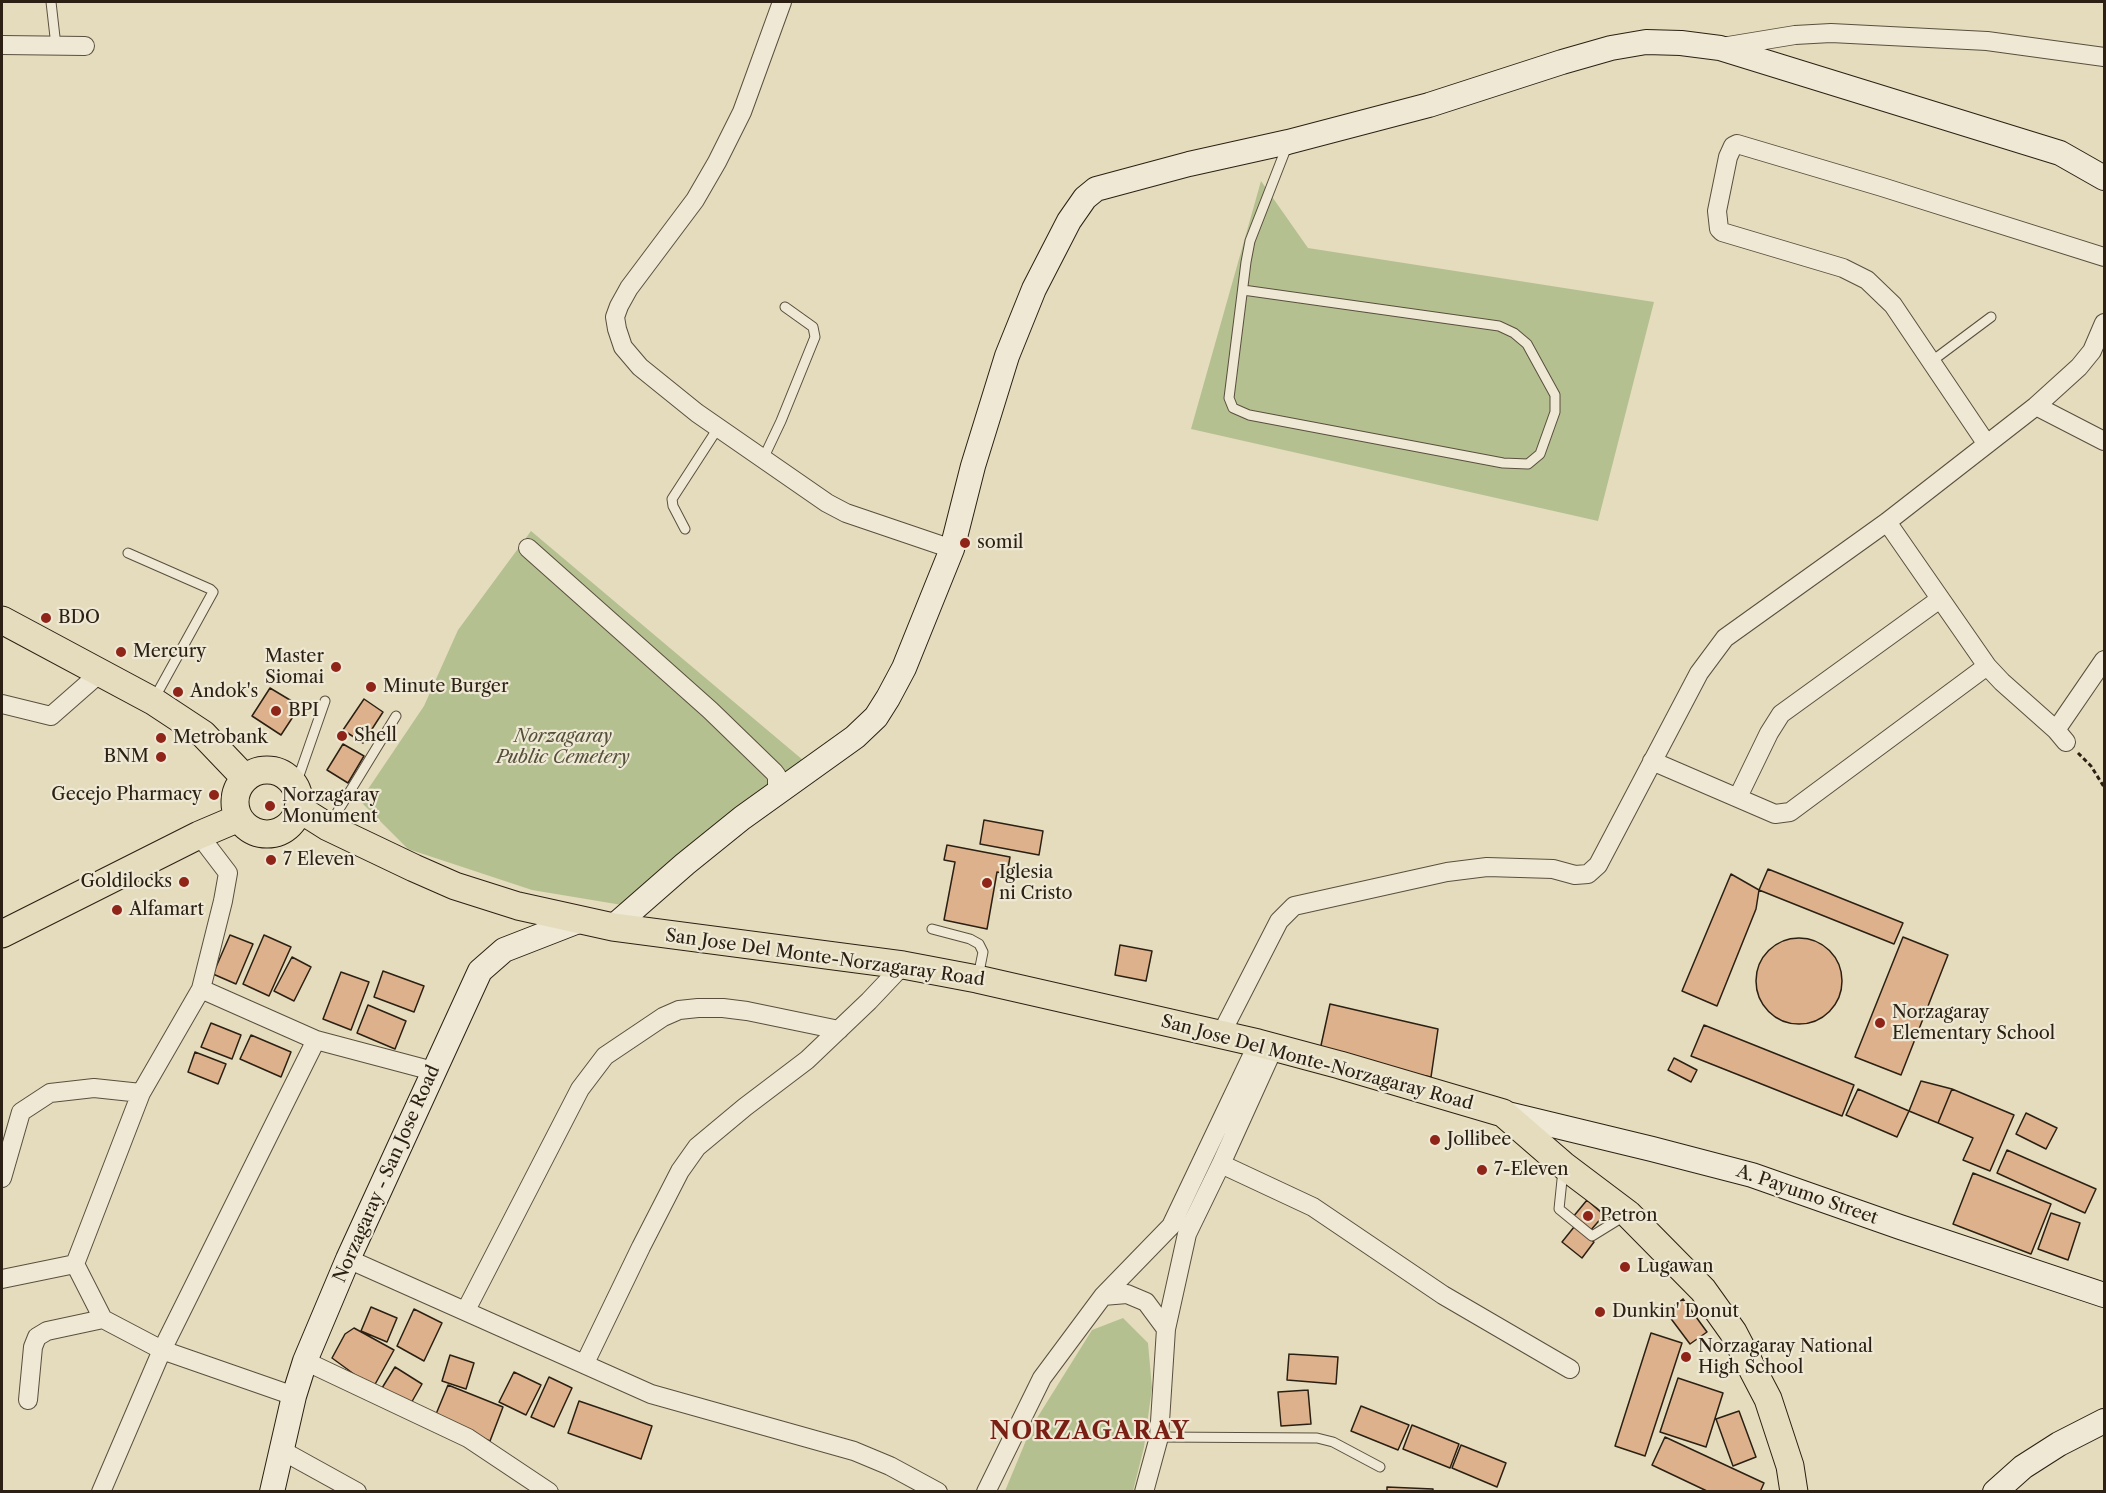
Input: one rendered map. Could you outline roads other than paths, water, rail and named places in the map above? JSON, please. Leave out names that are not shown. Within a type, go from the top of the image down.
[{"type":"main road","points":[[2,620],[153,701],[203,734],[245,778]]},
{"type":"main road","points":[[264,770],[274,771],[286,777],[296,798],[294,819],[287,827],[269,834],[252,830],[239,818],[235,807],[235,796],[245,778],[264,770]]},
{"type":"main road","name":"San Jose Del Monte-Norzagaray Road","points":[[296,798],[328,827],[455,886],[518,906],[613,927],[903,965],[977,979],[1266,1045],[1503,1113]]},
{"type":"main road","points":[[2,934],[199,835],[239,818]]},
{"type":"main road","points":[[1503,1113],[1563,1165],[1628,1214],[1703,1290],[1733,1332],[1768,1399],[1790,1466],[1794,1491]]},
{"type":"street","points":[[782,2],[742,112],[717,162],[695,200],[629,288],[615,317],[617,329],[623,347],[640,367],[718,428],[827,503],[846,513],[952,549]]},
{"type":"street","points":[[1720,48],[1795,35],[1831,33],[1987,41],[2104,57]]},
{"type":"street","points":[[613,927],[685,864],[777,793],[855,737],[876,717],[904,668],[952,549],[973,466],[1007,356],[1034,289],[1069,221],[1085,198],[1096,189],[1429,105],[1611,48],[1646,42],[1681,43],[1720,48],[2051,150],[2091,169],[2104,178]]},
{"type":"street","points":[[2,45],[85,46]]},
{"type":"street","points":[[1986,443],[1893,305],[1867,280],[1844,268],[1722,232],[1719,229],[1717,211],[1728,157],[1733,146],[1737,144],[1882,187],[2104,257]]},
{"type":"street","points":[[1221,1034],[1279,921],[1294,906],[1447,872],[1487,867],[1553,869],[1575,875],[1588,874],[1598,865],[1698,673],[1725,638],[1887,522],[2036,406],[2079,367],[2092,351],[2104,323]]},
{"type":"street","points":[[2036,406],[2104,441]]},
{"type":"street","points":[[1887,522],[1987,666],[2061,736],[2104,660]]},
{"type":"street","points":[[528,548],[710,710],[774,772],[777,776],[777,793]]},
{"type":"street","points":[[1738,797],[1769,733],[1781,714],[1940,599]]},
{"type":"street","points":[[1652,761],[1775,814],[1790,812],[1987,666]]},
{"type":"street","points":[[2,704],[51,716],[100,673]]},
{"type":"street","points":[[199,835],[228,873],[201,989],[141,1092],[75,1264],[103,1319],[162,1350],[294,1396]]},
{"type":"street","name":"Norzagaray - San Jose Road","points":[[272,1491],[294,1396],[305,1361],[348,1259],[480,971],[504,950],[581,920]]},
{"type":"street","points":[[585,1363],[680,1171],[697,1147],[807,1060],[903,965]]},
{"type":"street","points":[[201,989],[316,1040],[433,1071]]},
{"type":"street","points":[[466,1310],[580,1089],[605,1056],[663,1017],[679,1010],[723,1008],[747,1011],[839,1030]]},
{"type":"street","points":[[101,1491],[162,1350],[316,1040]]},
{"type":"street","points":[[1144,1491],[1159,1437],[1166,1329],[1187,1234],[1221,1164],[1266,1045]]},
{"type":"street","points":[[986,1491],[1042,1378],[1102,1296],[1171,1226],[1266,1045]]},
{"type":"street","points":[[2,1178],[21,1112],[50,1093],[94,1088],[141,1092]]},
{"type":"street","name":"A. Payumo Street","points":[[1503,1113],[1752,1175],[2104,1295]]},
{"type":"street","points":[[1221,1164],[1313,1207],[1443,1295],[1570,1369]]},
{"type":"street","points":[[348,1259],[651,1394],[864,1455],[938,1491]]},
{"type":"street","points":[[2,1279],[75,1264]]},
{"type":"street","points":[[1102,1296],[1127,1294],[1146,1302],[1166,1329]]},
{"type":"street","points":[[28,1400],[33,1347],[37,1337],[47,1331],[103,1319]]},
{"type":"street","points":[[305,1361],[468,1438],[549,1491]]},
{"type":"street","points":[[1995,1491],[2023,1467],[2059,1444],[2104,1421]]},
{"type":"street","points":[[281,1450],[357,1491]]},
{"type":"lane","points":[[51,2],[56,46]]},
{"type":"lane","points":[[1243,290],[1499,326],[1514,333],[1527,344],[1555,395],[1555,412],[1540,454],[1528,464],[1503,463],[1249,415],[1233,408],[1229,398],[1243,290],[1250,242],[1288,142]]},
{"type":"lane","points":[[764,459],[815,337],[813,327],[785,307]]},
{"type":"lane","points":[[1932,361],[1991,317]]},
{"type":"lane","points":[[685,529],[673,506],[672,499],[718,428]]},
{"type":"lane","points":[[128,553],[213,592],[153,701]]},
{"type":"lane","points":[[296,798],[325,701]]},
{"type":"lane","points":[[328,827],[396,716]]},
{"type":"lane","points":[[932,929],[970,939],[979,944],[983,952],[977,979]]},
{"type":"lane","points":[[1563,1165],[1559,1209],[1592,1236],[1628,1214]]},
{"type":"lane","points":[[1159,1437],[1317,1438],[1333,1442],[1380,1467]]},
{"type":"place","name":"somil","points":[[965,543]]},
{"type":"place","name":"BDO","points":[[46,618]]},
{"type":"place","name":"Mercury","points":[[121,652]]},
{"type":"place","name":"Master Siomai","points":[[336,667]]},
{"type":"place","name":"Minute Burger","points":[[371,687]]},
{"type":"place","name":"Andok's","points":[[178,692]]},
{"type":"place","name":"BPI","points":[[276,711]]},
{"type":"place","name":"Shell","points":[[342,736]]},
{"type":"place","name":"Metrobank","points":[[161,738]]},
{"type":"place","name":"BNM","points":[[161,757]]},
{"type":"place","name":"Gecejo Pharmacy","points":[[214,795]]},
{"type":"place","name":"Norzagaray Monument","points":[[270,806]]},
{"type":"place","name":"7 Eleven","points":[[271,860]]},
{"type":"place","name":"Goldilocks","points":[[184,882]]},
{"type":"place","name":"Iglesia ni Cristo","points":[[987,883]]},
{"type":"place","name":"Alfamart","points":[[117,910]]},
{"type":"place","name":"Norzagaray Elementary School","points":[[1880,1023]]},
{"type":"place","name":"Jollibee","points":[[1435,1140]]},
{"type":"place","name":"7-Eleven","points":[[1482,1170]]},
{"type":"place","name":"Petron","points":[[1588,1216]]},
{"type":"place","name":"Lugawan","points":[[1625,1267]]},
{"type":"place","name":"Dunkin' Donut","points":[[1600,1312]]},
{"type":"place","name":"Norzagaray National High School","points":[[1686,1357]]},
{"type":"district","name":"NORZAGARAY","points":[[1090,1432]]},
{"type":"park label","name":"Norzagaray Public Cemetery","points":[[563,747]]}]
